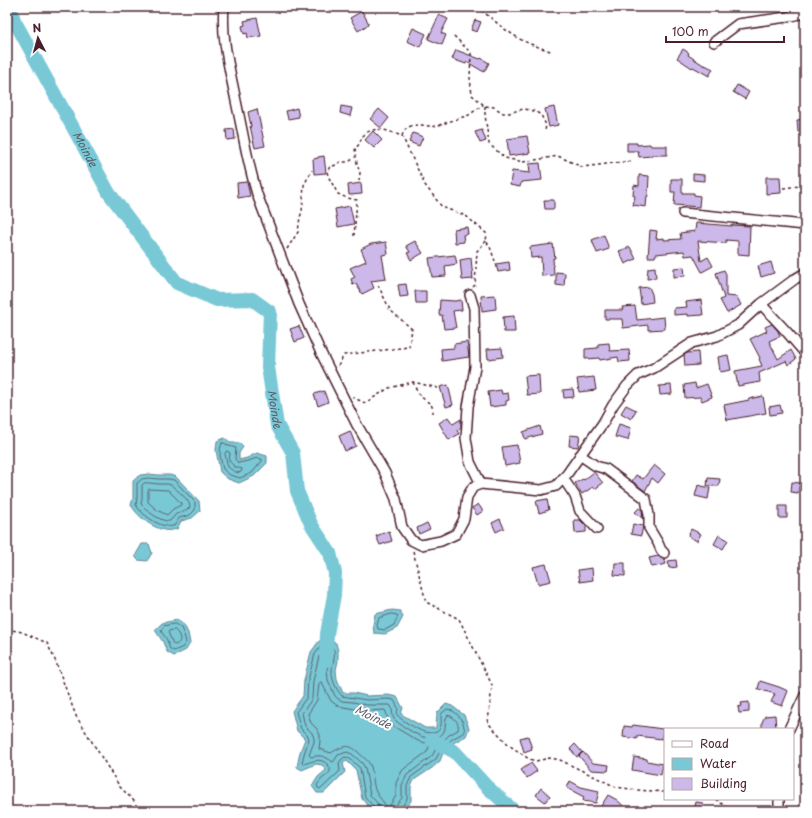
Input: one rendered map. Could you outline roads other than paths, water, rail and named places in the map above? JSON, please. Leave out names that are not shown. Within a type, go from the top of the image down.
[{"type":"street","points":[[224,7],[224,36],[227,62],[252,181],[298,304],[357,425],[385,473],[396,499],[402,528],[410,540],[421,545],[441,541],[456,534],[464,519],[467,497],[473,487],[481,484],[541,490],[556,486],[603,423],[617,398],[626,386],[638,375],[654,368],[692,343],[717,336],[738,325],[761,304],[805,273]]},
{"type":"street","points":[[714,42],[738,24],[805,13]]},
{"type":"street","points":[[683,213],[805,226]]},
{"type":"street","points":[[470,295],[474,308],[475,367],[468,407],[466,438],[470,462],[481,484]]},
{"type":"street","points":[[761,304],[805,353]]},
{"type":"street","points":[[580,455],[596,466],[606,469],[646,499],[649,515],[649,528],[664,553]]},
{"type":"street","points":[[563,478],[575,496],[580,511],[596,529]]},
{"type":"street","points":[[789,728],[805,695]]},
{"type":"water","points":[[225,438],[231,443],[240,443],[243,447],[239,453],[239,460],[257,453],[267,456],[267,463],[254,476],[239,483],[228,479],[220,472],[216,450],[217,441]]},
{"type":"water","points":[[140,475],[170,475],[176,477],[199,501],[200,511],[192,518],[181,521],[177,529],[172,530],[159,529],[145,521],[137,514],[131,505],[133,498],[133,481]]},
{"type":"water","points":[[142,544],[149,544],[152,553],[147,561],[138,560],[135,556]]},
{"type":"water","points":[[392,610],[400,611],[403,617],[397,628],[385,634],[374,633],[373,625],[375,614]]},
{"type":"water","points":[[177,620],[184,625],[188,633],[190,643],[186,650],[174,656],[167,652],[163,642],[155,630],[162,623]]},
{"type":"water","points":[[319,641],[336,643],[338,651],[336,670],[337,679],[343,693],[354,693],[367,696],[388,695],[397,697],[403,708],[401,714],[425,728],[436,728],[437,713],[446,704],[452,706],[464,715],[469,728],[466,736],[455,742],[443,753],[440,761],[414,780],[411,787],[411,801],[404,810],[372,811],[362,799],[356,770],[347,761],[343,763],[345,772],[324,793],[317,793],[312,786],[318,777],[326,770],[322,765],[316,764],[302,770],[297,767],[300,752],[305,739],[297,731],[292,711],[303,696],[304,680],[311,652]]},
{"type":"waterway","name":"Moinde","points":[[10,7],[14,20],[109,193],[177,283],[217,300],[252,299],[270,312],[268,367],[277,425],[293,453],[297,491],[311,524],[330,553],[335,573],[334,595],[327,634],[326,660]]},
{"type":"waterway","name":"Moinde","points":[[432,740],[455,752],[486,786],[514,811]]}]
